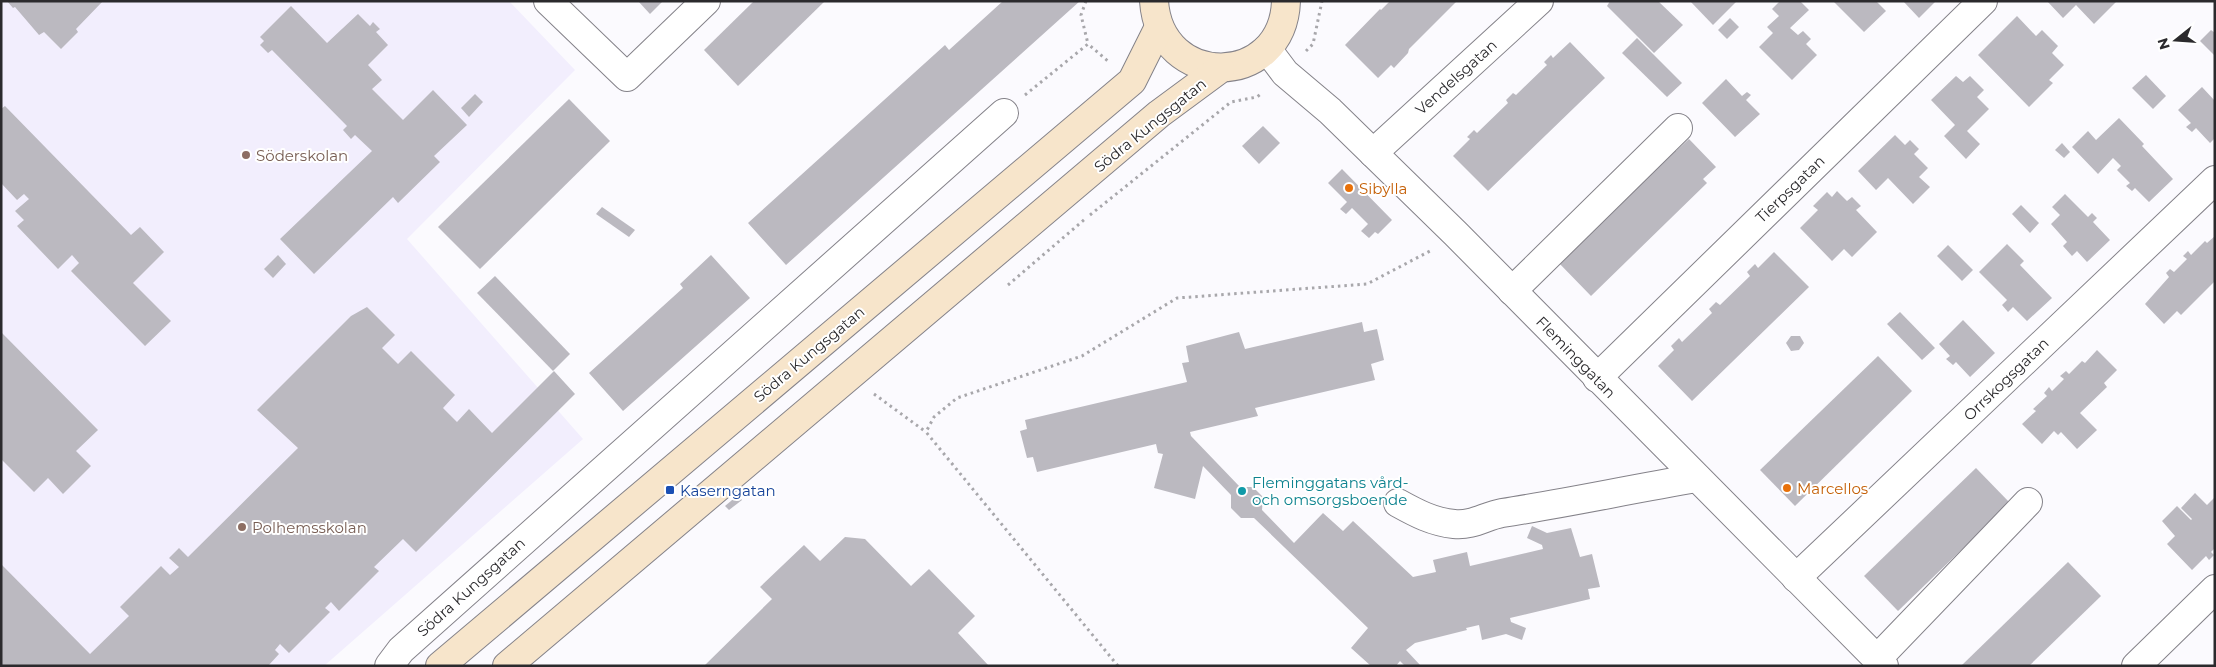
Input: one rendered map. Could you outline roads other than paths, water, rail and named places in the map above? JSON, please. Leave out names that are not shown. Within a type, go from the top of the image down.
[{"type":"main road","name":"Södra Kungsgatan","points":[[1156,14],[1173,49],[1195,64],[1220,68],[1246,64],[1267,49],[1282,27],[1287,2]]},
{"type":"main road","name":"Södra Kungsgatan","points":[[440,666],[1132,81],[1156,14]]},
{"type":"main road","name":"Södra Kungsgatan","points":[[507,666],[1152,120],[1220,68]]},
{"type":"street","points":[[548,1],[627,77],[706,1]]},
{"type":"street","name":"Vendelsgatan","points":[[1373,153],[1539,1]]},
{"type":"street","name":"Tierpsgatan","points":[[1597,378],[1983,1]]},
{"type":"street","name":"Fleminggatan","points":[[1267,49],[1285,73],[1330,111],[1456,234],[1696,478],[1881,662]]},
{"type":"street","name":"Södra Kungsgatan","points":[[389,666],[400,650],[1004,113]]},
{"type":"street","points":[[1512,290],[1678,128]]},
{"type":"street","name":"Orrskogsgatan","points":[[1796,578],[2215,180]]},
{"type":"street","points":[[1398,503],[1426,518],[1455,524],[1472,524],[1498,514],[1565,504],[1628,489],[1696,478]]},
{"type":"street","points":[[1881,662],[2028,502]]},
{"type":"street","points":[[2136,666],[2215,589]]},
{"type":"place","name":"Söderskolan","points":[[246,155]]},
{"type":"place","name":"Sibylla","points":[[1349,188]]},
{"type":"place","name":"Marcellos","points":[[1787,488]]},
{"type":"place","name":"Kaserngatan","points":[[670,490]]},
{"type":"place","name":"Fleminggatans vård- och omsorgsboende","points":[[1242,491]]},
{"type":"place","name":"Polhemsskolan","points":[[242,527]]}]
